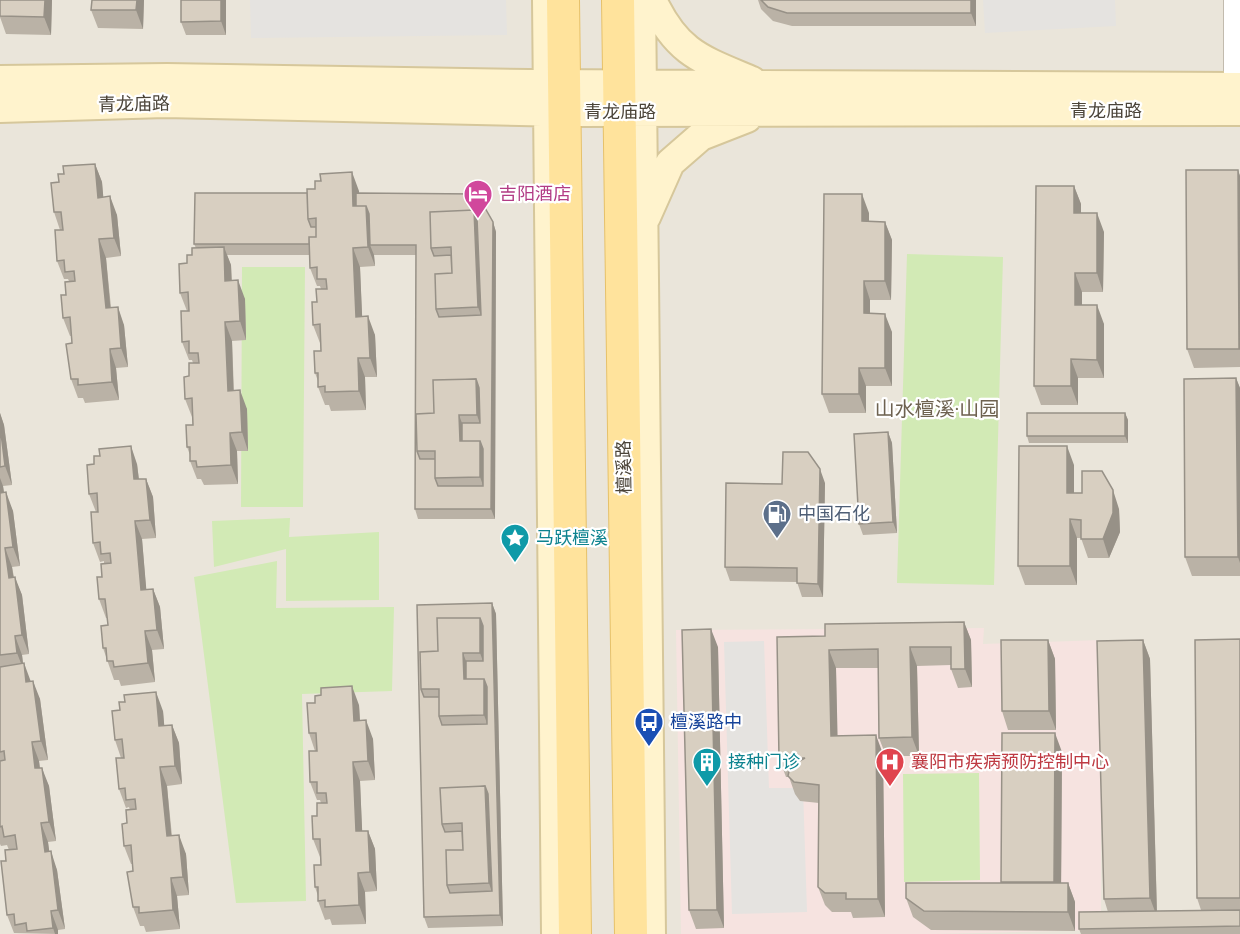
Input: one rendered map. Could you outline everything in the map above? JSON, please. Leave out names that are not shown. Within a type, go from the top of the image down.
[{"type":"main road","points":[[563,0],[556,98],[575,934]]},
{"type":"main road","name":"檀溪路","points":[[618,0],[631,98],[631,934]]},
{"type":"street","points":[[547,0],[556,98],[556,934]]},
{"type":"street","points":[[641,0],[631,98],[643,224],[651,934]]},
{"type":"street","points":[[643,224],[670,163],[700,135],[764,98],[694,56],[665,27],[652,0]]},
{"type":"street","points":[[1234,0],[1237,99]]},
{"type":"street","name":"青龙庙路","points":[[0,80],[167,78],[556,98]]},
{"type":"street","name":"青龙庙路","points":[[0,108],[165,103],[556,98],[1237,99]]},
{"type":"shaded area","points":[[0,0],[1240,0],[1240,934],[0,934]]},
{"type":"shaded area","points":[[250,0],[506,0],[507,35],[251,38]]},
{"type":"shaded area","points":[[983,0],[1115,0],[1116,26],[985,33]]},
{"type":"shaded area","name":"襄阳市疾病预防控制中心","points":[[984,628],[983,644],[1101,640],[1101,930],[935,934],[681,934],[676,630]]},
{"type":"shaded area","points":[[764,641],[769,788],[803,788],[807,912],[732,914],[724,642]]},
{"type":"green space","points":[[907,254],[1003,257],[994,585],[897,583]]},
{"type":"green space","points":[[242,267],[305,267],[303,507],[241,507]]},
{"type":"green space","points":[[290,518],[289,537],[379,532],[379,600],[286,601],[286,549],[214,567],[212,521]]},
{"type":"green space","points":[[277,561],[276,608],[394,607],[392,691],[302,694],[306,901],[236,903],[194,577]]},
{"type":"green space","points":[[979,773],[980,880],[904,882],[903,774]]},
{"type":"building","points":[[0,0],[45,0],[44,17],[0,16]]},
{"type":"building","points":[[92,0],[137,0],[136,10],[91,10]]},
{"type":"building","points":[[181,0],[221,0],[221,21],[181,22]]},
{"type":"building","points":[[761,0],[971,0],[971,13],[787,13],[768,7]]},
{"type":"building","points":[[95,164],[98,198],[110,196],[114,238],[99,239],[106,308],[118,307],[121,348],[110,349],[112,382],[78,385],[78,379],[71,379],[66,344],[72,343],[70,317],[63,318],[61,295],[66,295],[65,282],[75,281],[74,271],[65,272],[64,260],[57,261],[55,230],[63,230],[61,212],[54,212],[51,183],[59,182],[58,174],[64,174],[63,166]]},
{"type":"building","points":[[1186,170],[1238,170],[1239,349],[1187,349]]},
{"type":"building","points":[[352,172],[353,206],[366,206],[368,247],[353,248],[356,317],[368,316],[370,358],[358,358],[359,391],[325,392],[325,386],[318,387],[318,373],[315,373],[314,351],[321,351],[320,324],[313,325],[312,302],[317,302],[316,289],[327,289],[326,279],[317,279],[317,267],[310,268],[309,237],[316,237],[316,218],[308,219],[307,189],[315,189],[315,181],[321,181],[320,174]]},
{"type":"building","points":[[1036,186],[1074,186],[1074,213],[1097,213],[1097,273],[1075,273],[1075,305],[1097,305],[1097,360],[1071,359],[1071,386],[1034,386]]},
{"type":"building","points":[[195,193],[307,193],[308,219],[311,227],[316,227],[316,237],[309,237],[309,244],[194,244]]},
{"type":"building","points":[[356,193],[477,194],[493,222],[491,509],[415,509],[416,245],[370,245],[369,214],[366,206],[356,206]],"holes":[[[474,210],[477,218],[481,315],[439,317],[436,309],[435,274],[452,273],[451,255],[434,256],[431,248],[430,212]],[[476,379],[479,388],[480,423],[462,423],[462,441],[480,441],[483,449],[483,486],[438,486],[435,478],[435,459],[420,459],[417,451],[416,414],[434,413],[433,380]]]},
{"type":"building","points":[[824,194],[862,194],[862,221],[885,222],[885,281],[864,281],[864,313],[885,314],[885,368],[859,368],[859,394],[822,394]]},
{"type":"building","points":[[474,210],[478,307],[436,309],[435,274],[452,273],[451,247],[431,248],[430,212]]},
{"type":"building","points":[[224,247],[225,281],[238,280],[240,321],[225,322],[228,391],[240,390],[242,432],[230,433],[231,465],[197,467],[196,461],[190,461],[190,447],[187,447],[186,425],[193,425],[192,398],[185,399],[184,377],[189,376],[189,363],[199,363],[198,353],[189,353],[189,341],[182,342],[181,311],[189,311],[188,292],[180,293],[179,264],[187,263],[187,255],[192,255],[192,248]]},
{"type":"building","points":[[1236,378],[1238,557],[1185,557],[1184,379]]},
{"type":"building","points":[[476,379],[477,415],[459,415],[460,441],[480,441],[480,477],[435,478],[435,451],[417,451],[416,414],[434,413],[433,380]]},
{"type":"building","points":[[1027,413],[1125,413],[1125,436],[1027,436]]},
{"type":"building","points":[[0,425],[5,466],[0,467]]},
{"type":"building","points":[[888,432],[893,522],[859,524],[854,434]]},
{"type":"building","points":[[131,446],[134,479],[146,479],[150,520],[135,521],[141,590],[153,589],[157,630],[145,631],[148,663],[114,667],[113,661],[107,661],[106,648],[103,648],[101,626],[108,625],[105,599],[99,599],[97,577],[102,577],[101,564],[111,563],[110,553],[101,554],[100,542],[93,543],[91,512],[98,512],[97,493],[89,494],[87,465],[94,464],[94,456],[100,456],[99,449]]},
{"type":"building","points":[[1019,446],[1067,446],[1067,493],[1082,493],[1082,471],[1102,471],[1113,490],[1113,513],[1103,539],[1081,539],[1081,520],[1070,519],[1070,566],[1018,566]]},
{"type":"building","name":"中国石化","points":[[783,452],[808,452],[820,469],[818,584],[797,583],[797,568],[725,567],[726,483],[782,484]]},
{"type":"building","points":[[6,492],[13,547],[5,548],[9,578],[15,577],[22,635],[15,636],[17,653],[0,655],[0,493]]},
{"type":"building","points":[[492,603],[500,915],[424,917],[417,605]],"holes":[[[437,618],[480,618],[483,626],[483,661],[466,661],[466,679],[484,679],[487,687],[487,724],[442,725],[439,716],[439,697],[424,697],[421,689],[420,652],[438,651]],[[485,786],[488,794],[492,891],[450,893],[447,885],[446,850],[463,850],[462,831],[445,832],[442,824],[440,788]]]},
{"type":"building","points":[[437,618],[480,618],[480,653],[463,653],[464,679],[484,679],[484,715],[439,716],[439,689],[421,689],[420,652],[438,651]]},
{"type":"building","points":[[964,622],[965,669],[951,669],[951,647],[910,647],[912,737],[879,738],[878,649],[829,650],[831,736],[876,735],[878,899],[846,899],[846,893],[825,893],[818,887],[819,785],[794,782],[788,776],[790,766],[805,758],[779,758],[777,637],[825,636],[825,624]]},
{"type":"building","name":"接种门诊","points":[[711,629],[717,910],[689,910],[682,630]]},
{"type":"building","points":[[1240,639],[1240,898],[1197,898],[1195,640]]},
{"type":"building","points":[[1001,640],[1048,640],[1049,711],[1002,711]]},
{"type":"building","points":[[1143,640],[1150,898],[1104,899],[1097,641]]},
{"type":"building","points":[[24,663],[26,682],[33,681],[41,741],[32,742],[35,768],[42,768],[49,822],[41,823],[45,852],[51,851],[58,910],[51,911],[53,928],[27,931],[26,923],[15,925],[14,914],[7,915],[1,861],[6,861],[5,850],[17,849],[15,835],[4,837],[2,826],[0,827],[0,761],[5,760],[4,751],[0,752],[0,667]]},
{"type":"building","points":[[352,686],[354,721],[366,720],[368,761],[353,762],[356,831],[368,831],[370,872],[358,873],[359,905],[325,907],[325,900],[318,901],[318,887],[315,887],[314,865],[321,865],[320,839],[313,839],[312,816],[317,816],[317,803],[327,803],[326,793],[317,793],[317,782],[310,782],[309,751],[317,751],[316,733],[309,733],[307,703],[315,703],[315,696],[321,695],[321,688]]},
{"type":"building","points":[[156,692],[159,726],[172,725],[175,766],[160,767],[167,836],[179,835],[183,877],[171,878],[173,910],[139,913],[139,907],[133,907],[127,872],[133,871],[131,845],[124,846],[122,824],[127,823],[126,810],[136,809],[135,799],[126,800],[125,788],[119,789],[116,758],[124,758],[122,739],[115,740],[112,711],[120,710],[119,702],[125,702],[124,695]]},
{"type":"building","points":[[1002,733],[1055,733],[1054,882],[1001,882]]},
{"type":"building","points":[[485,786],[489,883],[447,885],[446,850],[463,850],[462,823],[442,824],[440,788]]},
{"type":"building","points":[[906,883],[1068,883],[1068,912],[924,911],[906,898]]},
{"type":"building","points":[[1240,910],[1240,926],[1079,929],[1079,912]]},
{"type":"place","name":"吉阳酒店","points":[[478,220]]},
{"type":"place","name":"中国石化","points":[[777,540]]},
{"type":"place","name":"马跃檀溪","points":[[515,564]]},
{"type":"place","name":"檀溪路中","points":[[649,748]]},
{"type":"place","name":"接种门诊","points":[[707,788]]},
{"type":"place","name":"襄阳市疾病预防控制中心","points":[[890,788]]},
{"type":"district","name":"山水檀溪·山园","points":[[937,409]]}]
